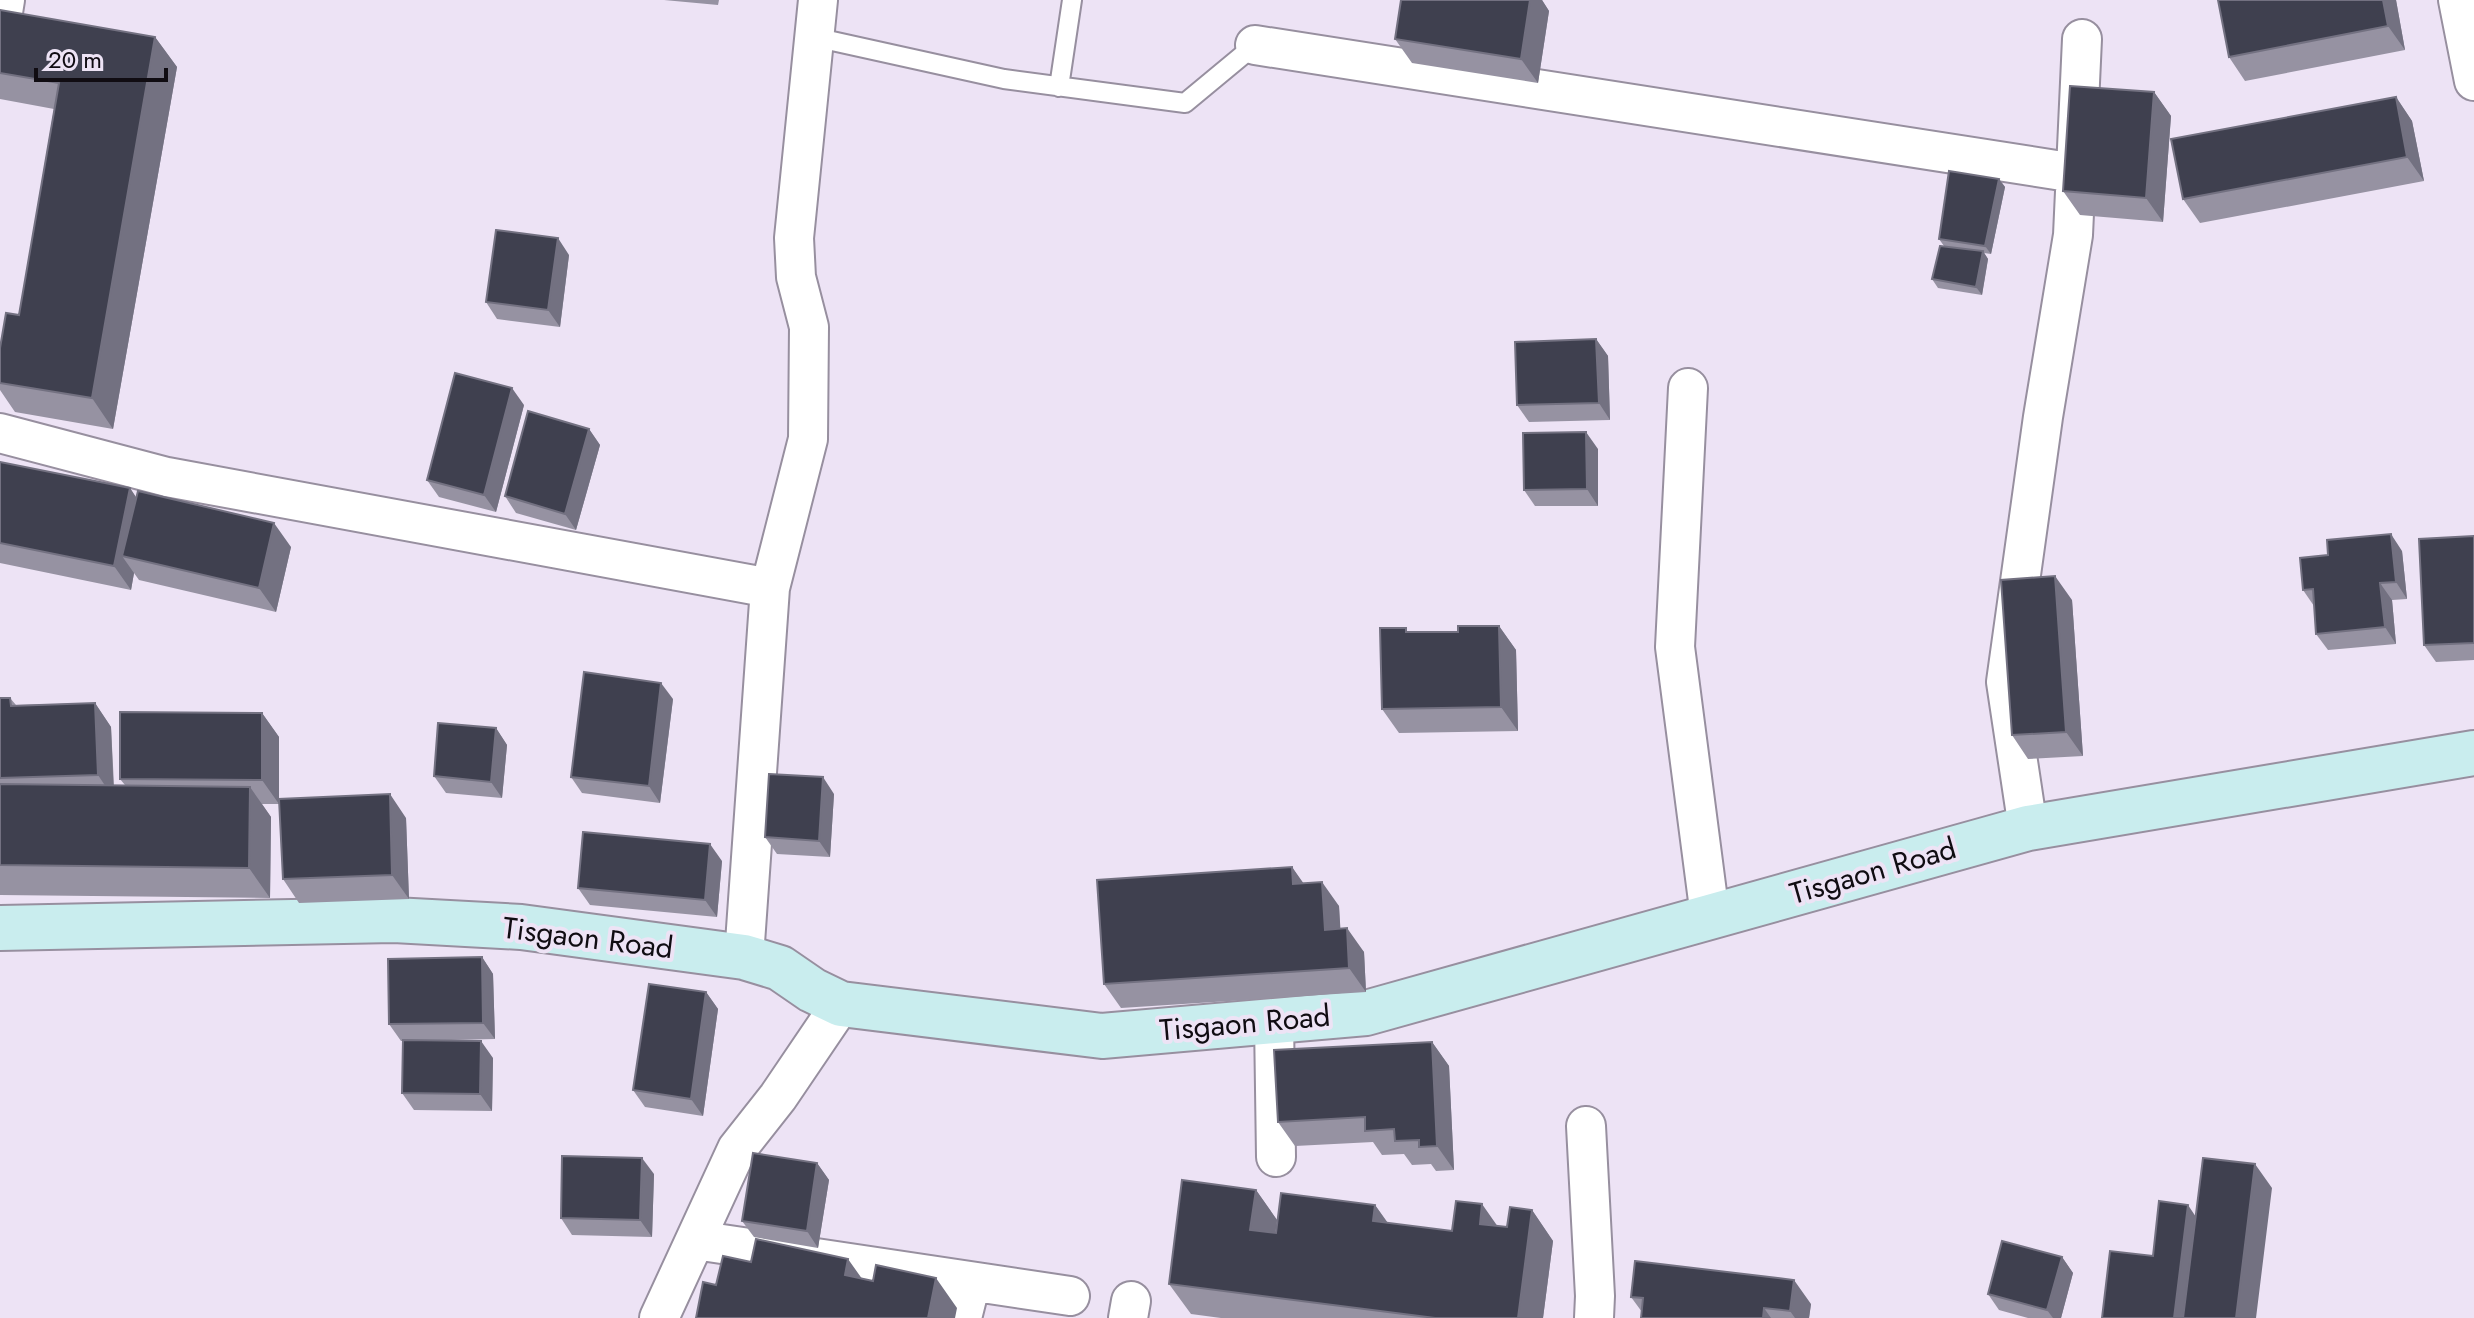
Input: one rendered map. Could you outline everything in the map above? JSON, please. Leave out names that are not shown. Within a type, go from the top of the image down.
[{"type":"street","points":[[0,31],[5,0]]},
{"type":"street","points":[[744,957],[770,588],[808,439],[809,327],[796,277],[794,238],[818,0]]},
{"type":"street","points":[[2458,0],[2474,81]]},
{"type":"street","points":[[2028,828],[2006,682],[2043,417],[2073,235],[2082,39]]},
{"type":"street","points":[[1255,45],[2075,173]]},
{"type":"street","points":[[1688,388],[1675,647],[1710,916]]},
{"type":"street","points":[[0,433],[167,477],[770,588]]},
{"type":"street","name":"Tisgaon Road","points":[[0,928],[394,920],[521,927],[744,957],[780,968],[812,990],[841,1004],[1102,1036],[1366,1013],[2028,828],[2474,753]]},
{"type":"street","points":[[659,1318],[737,1149],[778,1097],[841,1004]]},
{"type":"street","points":[[1274,1021],[1276,1157]]},
{"type":"street","points":[[1586,1126],[1594,1318]]},
{"type":"street","points":[[695,1240],[1070,1296]]},
{"type":"street","points":[[962,1318],[971,1282]]},
{"type":"lane","points":[[1059,87],[1072,0]]},
{"type":"lane","points":[[814,37],[1004,79],[1185,103],[1255,45]]},
{"type":"building","points":[[1401,0],[1530,0],[1521,59],[1395,39]]},
{"type":"building","points":[[2218,0],[2383,0],[2388,26],[2229,57]]},
{"type":"building","points":[[0,10],[155,37],[92,398],[0,383],[0,348],[6,313],[19,315],[59,83],[0,73]]},
{"type":"building","points":[[2070,86],[2154,92],[2146,198],[2063,191]]},
{"type":"building","points":[[2396,97],[2407,157],[2183,199],[2171,139]]},
{"type":"building","points":[[1949,171],[1999,179],[1985,246],[1939,239]]},
{"type":"building","points":[[496,230],[558,238],[548,310],[486,302]]},
{"type":"building","points":[[1940,246],[1983,251],[1976,287],[1932,279]]},
{"type":"building","points":[[1596,339],[1599,403],[1517,405],[1515,342]]},
{"type":"building","points":[[455,373],[512,388],[484,495],[427,480]]},
{"type":"building","points":[[528,411],[589,429],[565,514],[505,496]]},
{"type":"building","points":[[1586,432],[1587,489],[1524,490],[1523,433]]},
{"type":"building","points":[[0,462],[130,488],[114,566],[0,543]]},
{"type":"building","points":[[138,491],[274,523],[259,588],[122,556]]},
{"type":"building","points":[[2391,534],[2396,582],[2380,583],[2385,627],[2316,634],[2313,589],[2303,590],[2300,558],[2328,555],[2327,540]]},
{"type":"building","points":[[2474,536],[2474,643],[2424,645],[2419,539]]},
{"type":"building","points":[[2055,576],[2066,732],[2012,735],[2001,580]]},
{"type":"building","points":[[1458,626],[1499,626],[1501,707],[1382,709],[1380,628],[1406,628],[1406,632],[1458,632]]},
{"type":"building","points":[[584,672],[661,683],[649,786],[571,777]]},
{"type":"building","points":[[0,698],[10,698],[11,706],[95,703],[98,775],[0,778]]},
{"type":"building","points":[[120,712],[262,713],[262,780],[120,779]]},
{"type":"building","points":[[438,723],[496,728],[491,782],[434,776]]},
{"type":"building","points":[[769,774],[823,777],[819,841],[765,837]]},
{"type":"building","points":[[0,784],[250,787],[249,868],[0,865]]},
{"type":"building","points":[[390,794],[392,875],[283,879],[279,799]]},
{"type":"building","points":[[583,832],[710,844],[705,900],[578,888]]},
{"type":"building","points":[[1292,867],[1293,884],[1322,882],[1325,930],[1347,928],[1349,968],[1104,984],[1097,880]]},
{"type":"building","points":[[482,957],[483,1023],[389,1024],[388,959]]},
{"type":"building","points":[[649,984],[706,992],[691,1099],[633,1090]]},
{"type":"building","points":[[403,1040],[481,1041],[480,1094],[402,1093]]},
{"type":"building","points":[[1432,1042],[1437,1146],[1419,1147],[1419,1140],[1395,1141],[1394,1129],[1365,1131],[1365,1117],[1278,1122],[1274,1050]]},
{"type":"building","points":[[753,1153],[817,1163],[807,1231],[742,1221]]},
{"type":"building","points":[[562,1156],[642,1158],[640,1220],[561,1218]]},
{"type":"building","points":[[2203,1158],[2255,1164],[2236,1318],[2183,1318]]},
{"type":"building","points":[[1182,1180],[1256,1190],[1250,1230],[1276,1233],[1281,1193],[1375,1205],[1373,1221],[1452,1231],[1456,1201],[1482,1204],[1480,1224],[1507,1227],[1510,1207],[1532,1210],[1518,1318],[1435,1318],[1169,1284]]},
{"type":"building","points":[[2159,1201],[2188,1205],[2174,1318],[2102,1318],[2110,1251],[2153,1256]]},
{"type":"building","points":[[756,1239],[848,1259],[845,1275],[873,1281],[876,1265],[936,1278],[928,1318],[696,1318],[703,1282],[716,1285],[723,1256],[751,1262]]},
{"type":"building","points":[[2002,1241],[2062,1257],[2047,1310],[1988,1294]]},
{"type":"building","points":[[1635,1261],[1794,1280],[1790,1311],[1764,1308],[1763,1318],[1641,1318],[1643,1298],[1631,1297]]}]
